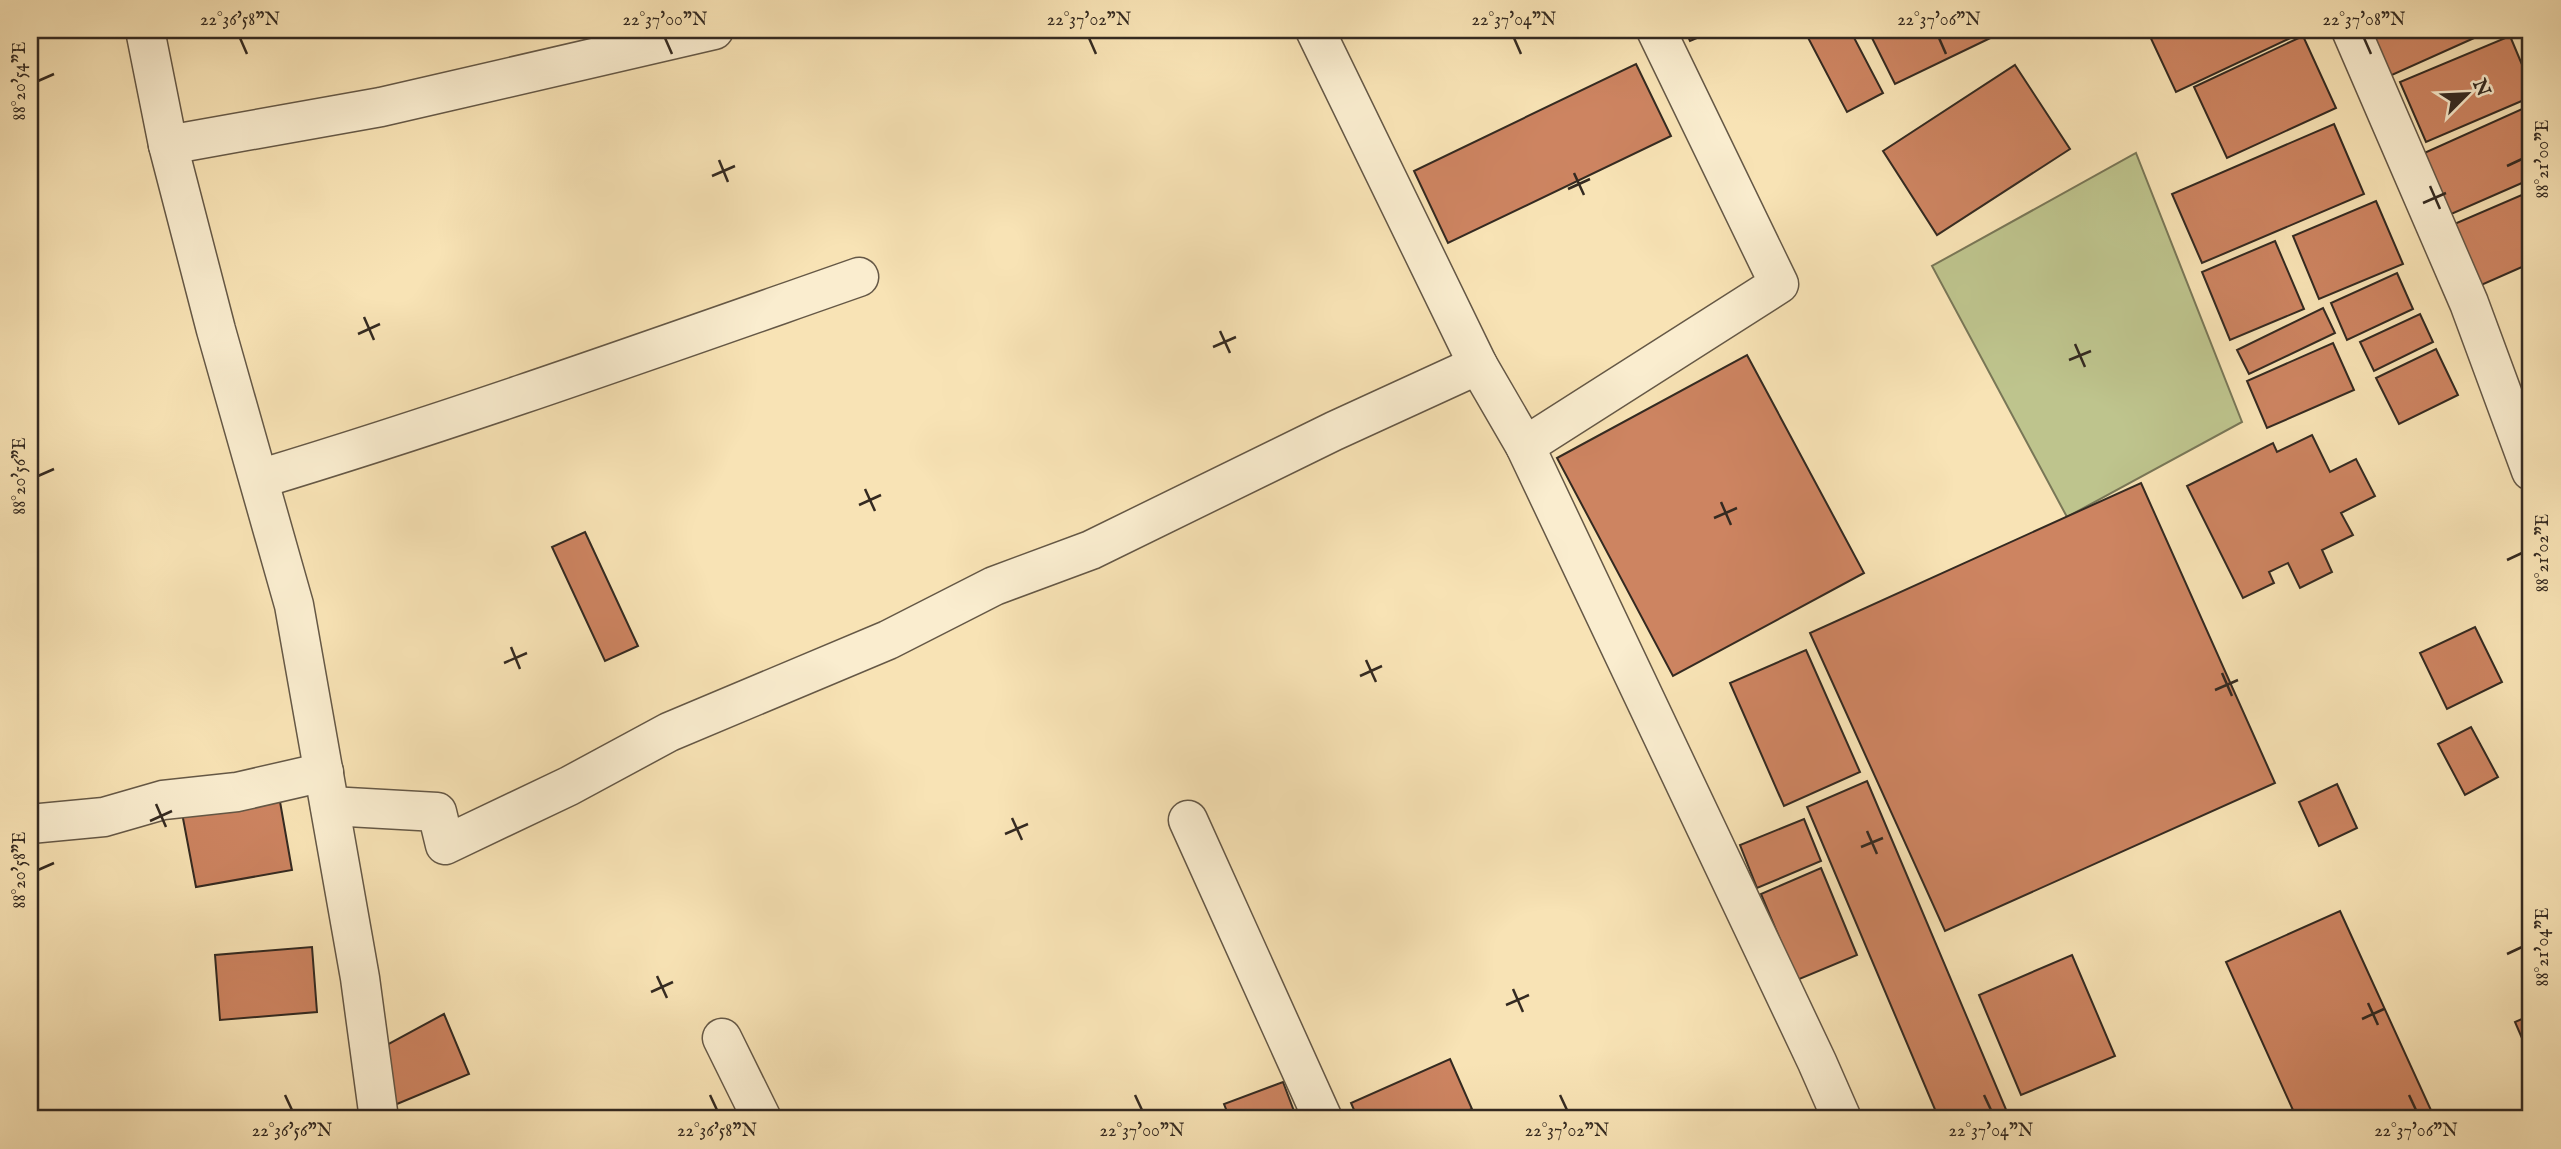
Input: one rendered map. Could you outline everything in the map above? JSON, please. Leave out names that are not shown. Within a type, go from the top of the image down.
[{"type":"street","points":[[145,30],[168,145],[216,330],[295,605],[360,978],[379,1119]]},
{"type":"street","points":[[168,145],[381,107],[714,30]]},
{"type":"street","points":[[1315,30],[1479,365],[1525,446],[1842,1119]]},
{"type":"street","points":[[1525,446],[1779,284],[1656,30]]},
{"type":"street","points":[[2351,30],[2469,303],[2531,471]]},
{"type":"street","points":[[259,479],[425,427],[859,277]]},
{"type":"street","points":[[30,824],[104,817],[163,800],[237,792],[327,789],[437,812],[445,845],[569,786],[669,732],[888,640],[994,586],[1091,550],[1334,431],[1479,365]]},
{"type":"street","points":[[1188,820],[1323,1119]]},
{"type":"street","points":[[722,1038],[762,1119]]},
{"type":"green space","points":[[2136,153],[2242,422],[2067,517],[1932,266]]},
{"type":"building","points":[[1685,30],[1716,30],[1690,41]]},
{"type":"building","points":[[1804,30],[1850,30],[1883,93],[1847,112]]},
{"type":"building","points":[[1868,30],[2007,30],[1895,84]]},
{"type":"building","points":[[2147,30],[2303,30],[2303,32],[2176,92]]},
{"type":"building","points":[[2361,30],[2492,30],[2383,79]]},
{"type":"building","points":[[2303,36],[2336,108],[2227,158],[2194,87]]},
{"type":"building","points":[[2510,36],[2531,86],[2531,97],[2426,142],[2400,82]]},
{"type":"building","points":[[1636,64],[1671,136],[1448,243],[1414,171]]},
{"type":"building","points":[[2015,65],[2070,149],[1937,235],[1883,151]]},
{"type":"building","points":[[2531,105],[2531,179],[2449,215],[2422,154]]},
{"type":"building","points":[[2334,124],[2364,194],[2202,263],[2172,194]]},
{"type":"building","points":[[2531,191],[2531,263],[2479,286],[2452,225]]},
{"type":"building","points":[[2376,201],[2403,264],[2319,299],[2293,236]]},
{"type":"building","points":[[2275,241],[2304,309],[2230,340],[2202,272]]},
{"type":"building","points":[[2397,273],[2413,309],[2347,340],[2331,303]]},
{"type":"building","points":[[2323,308],[2335,333],[2249,374],[2237,350]]},
{"type":"building","points":[[2420,314],[2433,342],[2374,371],[2360,342]]},
{"type":"building","points":[[2333,343],[2354,390],[2267,428],[2247,381]]},
{"type":"building","points":[[2436,349],[2458,395],[2399,424],[2376,378]]},
{"type":"building","points":[[1747,355],[1864,573],[1673,676],[1557,458]]},
{"type":"building","points":[[2312,435],[2330,472],[2356,459],[2375,496],[2341,513],[2353,535],[2322,550],[2332,572],[2300,588],[2288,563],[2269,572],[2274,583],[2243,598],[2187,486],[2273,443],[2277,452]]},
{"type":"building","points":[[2141,483],[2275,783],[1945,931],[1810,633]]},
{"type":"building","points":[[585,532],[638,646],[605,661],[552,547]]},
{"type":"building","points":[[2475,627],[2502,682],[2447,709],[2420,653]]},
{"type":"building","points":[[1806,650],[1860,772],[1784,806],[1730,683]]},
{"type":"building","points":[[2531,680],[2531,703],[2523,683]]},
{"type":"building","points":[[2471,727],[2498,777],[2465,795],[2438,744]]},
{"type":"building","points":[[1867,781],[2010,1119],[1939,1119],[1807,807]]},
{"type":"building","points":[[2337,784],[2357,828],[2319,846],[2299,802]]},
{"type":"building","points":[[279,796],[292,870],[196,887],[182,813]]},
{"type":"building","points":[[1804,819],[1821,861],[1757,888],[1740,845]]},
{"type":"building","points":[[1821,868],[1857,955],[1797,980],[1761,894]]},
{"type":"building","points":[[2340,911],[2435,1119],[2297,1119],[2226,962]]},
{"type":"building","points":[[312,947],[317,1012],[220,1020],[215,955]]},
{"type":"building","points":[[2072,955],[2115,1056],[2021,1095],[1979,995]]},
{"type":"building","points":[[444,1014],[469,1074],[385,1109],[381,1048]]},
{"type":"building","points":[[2531,1015],[2531,1059],[2515,1022]]},
{"type":"building","points":[[1450,1059],[1472,1109],[1449,1119],[1358,1119],[1351,1103]]},
{"type":"building","points":[[1283,1082],[1297,1119],[1230,1119],[1224,1104]]}]
